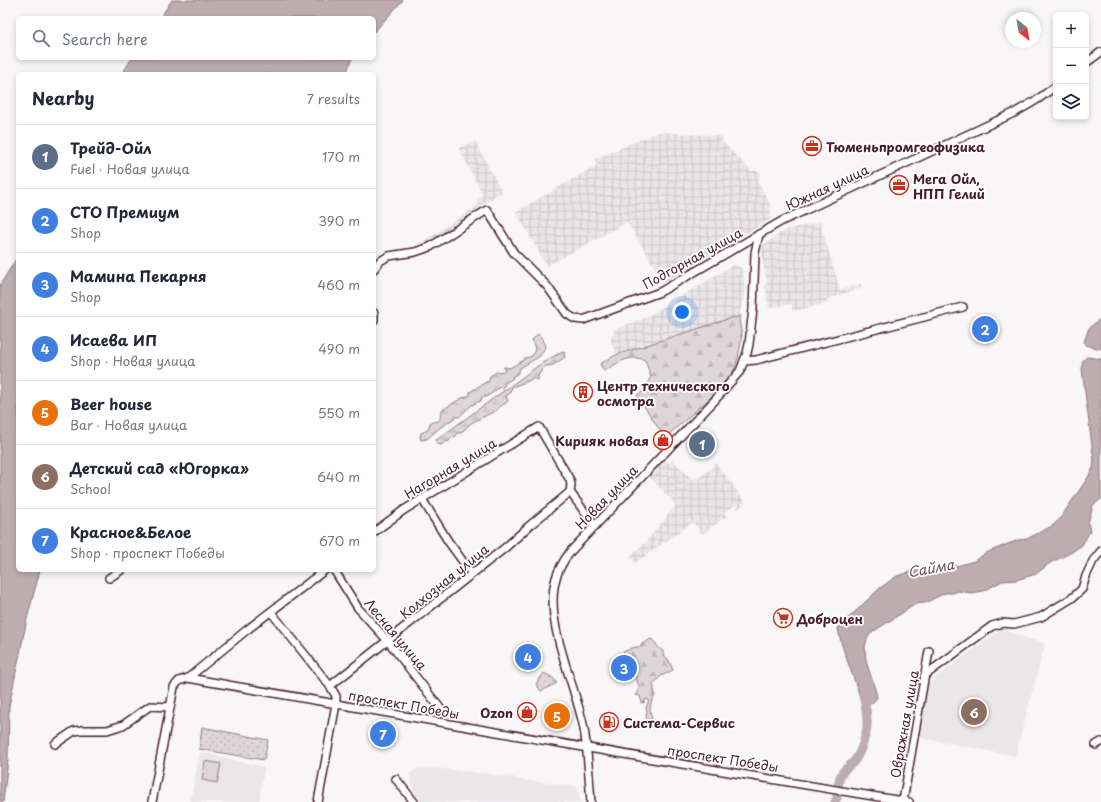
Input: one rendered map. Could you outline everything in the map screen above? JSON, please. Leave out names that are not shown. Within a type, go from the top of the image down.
[{"type":"street","points":[[1089,61],[1101,52]]},
{"type":"street","name":"Южная улица","points":[[759,234],[782,221],[1016,112],[1053,88]]},
{"type":"street","name":"Подгорная улица","points":[[376,266],[389,256],[415,252],[430,247],[487,210],[517,257],[547,286],[567,314],[572,318],[580,320],[660,292],[759,234]]},
{"type":"street","name":"Новая улица","points":[[591,802],[586,748],[580,713],[554,620],[553,594],[556,579],[561,565],[570,552],[727,387],[740,371],[747,353],[751,331],[755,253],[759,234]]},
{"type":"street","points":[[744,361],[756,360],[963,307]]},
{"type":"street","name":"Нагорная улица","points":[[376,531],[404,510],[539,427],[570,480],[570,492]]},
{"type":"street","points":[[570,492],[595,526]]},
{"type":"street","name":"Колхозная улица","points":[[330,686],[472,574],[570,492]]},
{"type":"street","points":[[422,499],[448,541],[472,574]]},
{"type":"street","points":[[924,676],[992,626],[1003,623],[1014,624],[1041,617],[1072,598],[1082,589],[1093,561],[1101,551]]},
{"type":"street","points":[[109,578],[118,572]]},
{"type":"street","points":[[304,587],[316,572]]},
{"type":"street","points":[[188,678],[252,626],[323,572]]},
{"type":"street","name":"Лесная улица","points":[[335,572],[358,608],[388,641],[443,712]]},
{"type":"street","points":[[271,612],[330,686],[336,696],[336,704],[318,802]]},
{"type":"street","name":"Овражная улица","points":[[906,802],[929,651]]},
{"type":"street","name":"проспект Победы","points":[[170,707],[174,687],[179,681],[188,678],[586,748],[906,802]]},
{"type":"street","points":[[55,744],[74,731],[107,730],[123,725],[150,706],[170,707],[152,802]]},
{"type":"street","points":[[396,779],[414,802]]},
{"type":"shaded area","points":[[172,0],[403,0],[376,30],[376,16],[161,16]]},
{"type":"shaded area","points":[[131,60],[351,60],[347,72],[123,72]]},
{"type":"shaded area","points":[[658,132],[722,136],[722,141],[752,172],[753,170],[761,173],[758,182],[770,204],[771,219],[664,282],[627,222],[547,266],[516,212],[597,165],[595,159]]},
{"type":"shaded area","points":[[475,141],[502,192],[480,206],[482,211],[422,249],[419,244],[479,205],[476,200],[483,195],[459,148]]},
{"type":"shaded area","points":[[820,222],[840,290],[861,284],[862,288],[827,299],[828,303],[807,308],[793,311],[791,304],[769,308],[761,247],[785,230]]},
{"type":"shaded area","points":[[16,259],[16,572],[39,572],[27,619],[9,706],[8,760],[3,802],[0,802],[0,285]]},
{"type":"shaded area","points":[[735,264],[743,270],[745,290],[741,309],[739,310],[741,316],[616,355],[611,340],[615,329],[643,319]]},
{"type":"shaded area","points":[[1101,318],[1101,349],[1085,345],[1084,342],[1089,328]]},
{"type":"shaded area","points":[[1087,357],[1101,359],[1101,499],[1093,505],[1088,523],[1090,531],[1082,545],[1050,563],[1036,574],[1016,580],[1002,581],[984,591],[971,593],[958,591],[953,593],[945,593],[925,603],[916,604],[871,633],[865,648],[867,664],[877,698],[871,704],[862,703],[843,649],[838,628],[880,588],[897,576],[912,571],[957,566],[974,561],[988,552],[1018,540],[1027,539],[1052,526],[1059,520],[1087,479],[1093,468],[1094,461],[1082,369],[1083,361]]},
{"type":"shaded area","points":[[665,460],[669,463],[672,460],[692,479],[700,477],[716,463],[746,503],[738,509],[735,505],[724,513],[727,516],[702,534],[693,522],[635,563],[630,556],[645,543],[676,505],[649,476]]},
{"type":"shaded area","points":[[1001,629],[1045,644],[1015,756],[917,737],[925,686]]},
{"type":"shaded area","points":[[200,752],[263,767],[264,769],[259,802],[190,802]]},
{"type":"shaded area","points":[[419,768],[444,769],[577,786],[580,802],[420,802],[415,794],[409,774]]},
{"type":"green space","points":[[741,316],[739,320],[742,335],[738,358],[733,373],[719,390],[666,437],[637,395],[648,389],[646,385],[651,377],[645,360],[634,358],[624,360],[604,371],[600,364],[616,355]]},
{"type":"green space","points":[[538,334],[542,338],[545,347],[540,356],[520,368],[518,374],[506,382],[503,387],[498,388],[486,397],[481,398],[481,401],[471,406],[459,417],[456,417],[438,429],[427,439],[421,440],[421,433],[428,430],[430,423],[439,421],[441,411],[460,399],[470,395],[470,392],[489,381],[490,376],[497,372],[505,371],[504,367],[510,368],[523,361],[525,358],[533,355],[535,348],[532,340]]},
{"type":"green space","points":[[562,351],[565,352],[565,357],[553,365],[543,368],[538,376],[538,380],[533,378],[512,387],[509,394],[506,396],[508,401],[497,410],[471,423],[461,433],[457,433],[456,436],[451,438],[448,442],[446,441],[441,445],[435,441],[542,363],[558,355]]},
{"type":"green space","points":[[651,639],[663,651],[663,655],[668,659],[673,670],[661,676],[653,684],[655,695],[650,708],[652,721],[648,720],[646,717],[646,708],[649,700],[646,699],[645,702],[642,703],[640,696],[636,695],[639,685],[630,670],[630,664],[625,660],[622,653],[641,647],[642,644]]},
{"type":"green space","points":[[544,673],[553,678],[557,683],[541,691],[536,684]]},
{"type":"green space","points":[[202,727],[268,740],[264,760],[199,749]]},
{"type":"green space","points":[[205,761],[221,764],[217,783],[202,780]]},
{"type":"waterway","name":"Сайма","points":[[835,802],[841,775],[857,756],[862,747],[865,736],[867,718],[863,694]]},
{"type":"place","name":"Тюменьпромгеофизика","points":[[812,146]]},
{"type":"place","name":"Мега Ойл, НПП Гелий","points":[[899,185]]},
{"type":"place","name":"СТО Премиум","points":[[985,329]]},
{"type":"place","name":"Центр технического осмотра","points":[[583,392]]},
{"type":"place","name":"Кирияк новая","points":[[663,440]]},
{"type":"place","name":"Трейд-Ойл","points":[[702,444]]},
{"type":"place","name":"Доброцен","points":[[783,618]]},
{"type":"place","name":"Исаева ИП","points":[[528,657]]},
{"type":"place","name":"Мамина Пекарня","points":[[624,668]]},
{"type":"place","name":"Ozon","points":[[527,712]]},
{"type":"place","name":"Детский сад «Югорка»","points":[[974,712]]},
{"type":"place","name":"Beer house","points":[[557,716]]},
{"type":"place","name":"Система-Сервис","points":[[609,722]]},
{"type":"place","name":"Красное&Белое","points":[[383,734]]}]
